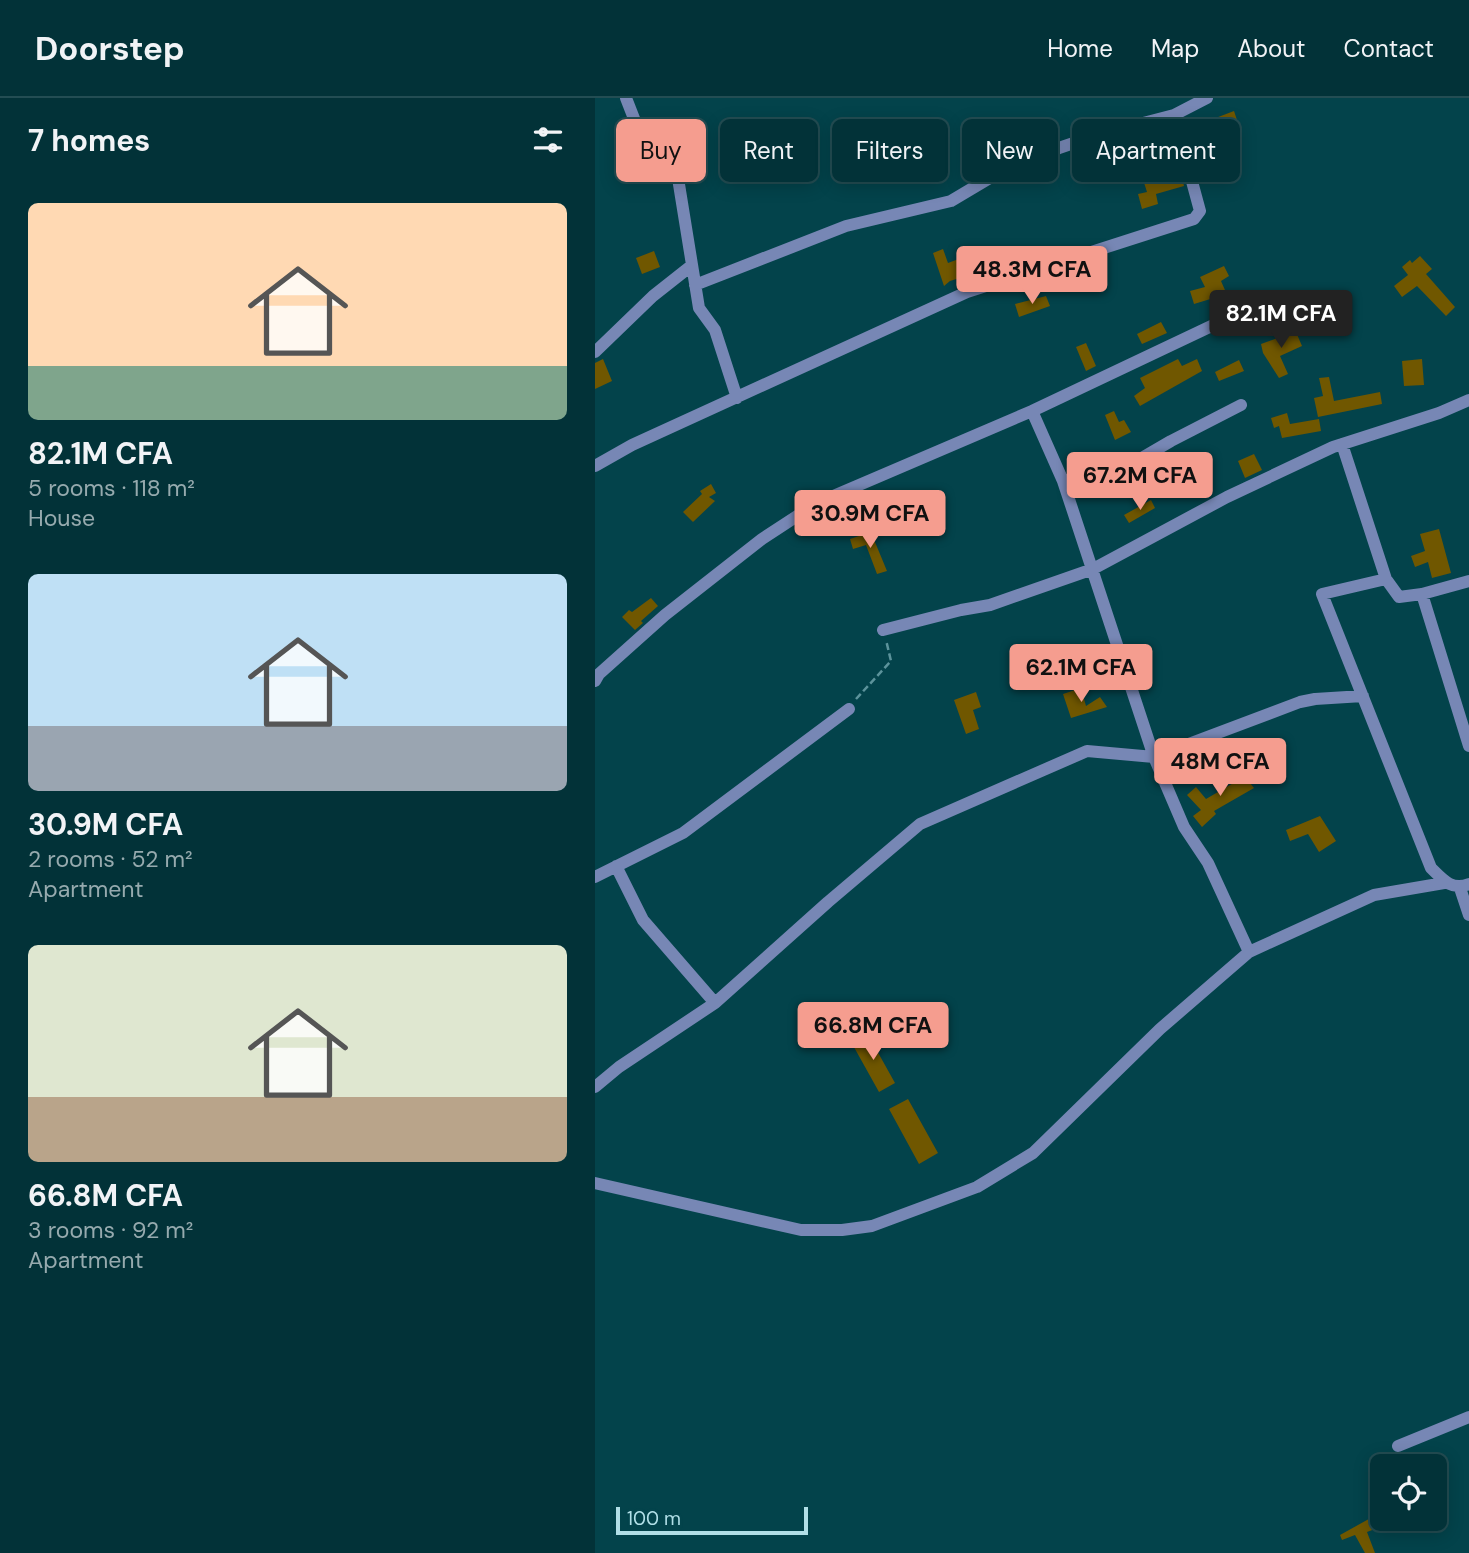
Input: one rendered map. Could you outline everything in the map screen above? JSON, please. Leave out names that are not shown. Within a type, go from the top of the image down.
[{"type":"street","points":[[626,98],[642,138],[677,173],[699,308],[715,330],[737,398]]},
{"type":"street","points":[[695,285],[846,226],[951,201],[993,176],[1059,148],[1174,115],[1207,98]]},
{"type":"street","points":[[595,466],[632,445],[967,292],[1193,219],[1200,211],[1174,115]]},
{"type":"street","points":[[595,352],[653,296],[691,266]]},
{"type":"street","points":[[595,681],[599,674],[665,615],[762,538],[817,503],[1032,411],[1222,321]]},
{"type":"street","points":[[883,631],[990,605],[1093,569],[1227,497],[1342,444],[1469,400]]},
{"type":"street","points":[[1063,481],[1123,469],[1241,405]]},
{"type":"street","points":[[1032,411],[1063,481],[1154,757],[1184,827],[1208,863],[1249,952]]},
{"type":"street","points":[[1342,444],[1386,579],[1399,597],[1422,594],[1469,581]]},
{"type":"street","points":[[1386,579],[1322,594],[1431,868],[1444,883]]},
{"type":"street","points":[[1422,594],[1469,746]]},
{"type":"street","points":[[595,1087],[619,1067],[715,1003],[919,824],[1087,751],[1154,757],[1300,702],[1363,696]]},
{"type":"street","points":[[595,877],[683,833],[849,709]]},
{"type":"street","points":[[616,866],[643,920],[715,1003]]},
{"type":"street","points":[[595,1183],[801,1230],[842,1230],[872,1226],[977,1187],[1033,1153],[1160,1029],[1249,952],[1374,895],[1444,883],[1464,886],[1469,915]]},
{"type":"street","points":[[1398,1446],[1469,1417]]},
{"type":"path","points":[[849,709],[891,661],[883,631]]},
{"type":"building","points":[[1234,111],[1237,119],[1213,119]]},
{"type":"building","points":[[1144,182],[1183,182],[1184,186],[1156,194],[1158,204],[1142,209],[1138,194],[1147,192]]},
{"type":"building","points":[[943,249],[948,263],[972,254],[981,273],[967,279],[966,276],[950,281],[944,286],[933,253]]},
{"type":"building","points":[[654,251],[660,267],[642,274],[636,258]]},
{"type":"building","points":[[1420,256],[1432,269],[1426,274],[1455,307],[1446,316],[1417,286],[1402,297],[1394,286],[1408,275],[1402,267]]},
{"type":"building","points":[[1224,266],[1229,276],[1221,281],[1232,306],[1222,310],[1217,297],[1194,304],[1190,291],[1205,287],[1200,277]]},
{"type":"building","points":[[1046,296],[1050,306],[1019,317],[1015,304]]},
{"type":"building","points":[[1161,322],[1167,333],[1142,344],[1137,334]]},
{"type":"building","points":[[1293,325],[1302,346],[1280,356],[1288,374],[1279,378],[1263,353],[1261,344],[1286,335],[1283,329]]},
{"type":"building","points":[[1086,343],[1096,366],[1086,371],[1076,347]]},
{"type":"building","points":[[603,359],[612,381],[595,389],[595,363]]},
{"type":"building","points":[[1178,359],[1182,366],[1197,359],[1202,371],[1140,406],[1134,396],[1145,388],[1140,378]]},
{"type":"building","points":[[1422,359],[1424,385],[1404,386],[1402,361]]},
{"type":"building","points":[[1239,360],[1244,371],[1219,381],[1215,372]]},
{"type":"building","points":[[1329,377],[1334,401],[1380,392],[1382,404],[1318,417],[1314,398],[1323,396],[1319,378]]},
{"type":"building","points":[[1114,411],[1119,422],[1124,420],[1131,432],[1115,440],[1105,415]]},
{"type":"building","points":[[1287,413],[1290,424],[1319,419],[1321,431],[1282,438],[1279,426],[1274,428],[1271,418]]},
{"type":"building","points":[[1254,454],[1262,470],[1245,478],[1238,461]]},
{"type":"building","points":[[711,484],[716,493],[709,497],[715,501],[693,522],[683,512],[702,494],[700,491]]},
{"type":"building","points":[[1151,500],[1155,508],[1129,523],[1124,515]]},
{"type":"building","points":[[1439,529],[1451,573],[1432,578],[1428,562],[1415,567],[1411,556],[1425,551],[1420,534]]},
{"type":"building","points":[[870,530],[887,571],[877,574],[866,545],[853,549],[850,539]]},
{"type":"building","points":[[651,598],[658,606],[635,630],[622,617]]},
{"type":"building","points":[[1081,688],[1086,706],[1100,697],[1107,707],[1071,718],[1063,694]]},
{"type":"building","points":[[976,692],[981,707],[973,710],[979,729],[966,734],[954,700]]},
{"type":"building","points":[[1250,769],[1256,779],[1250,783],[1254,788],[1214,811],[1216,814],[1202,827],[1193,816],[1201,810],[1187,795],[1196,787],[1206,799],[1242,778],[1240,775]]},
{"type":"building","points":[[1320,816],[1336,841],[1319,852],[1308,834],[1290,841],[1286,830]]},
{"type":"building","points":[[866,1031],[895,1083],[879,1092],[850,1040]]},
{"type":"building","points":[[908,1099],[938,1153],[919,1164],[889,1109]]},
{"type":"building","points":[[1370,1518],[1370,1531],[1367,1532],[1375,1553],[1365,1553],[1355,1535],[1342,1540],[1340,1535]]}]
